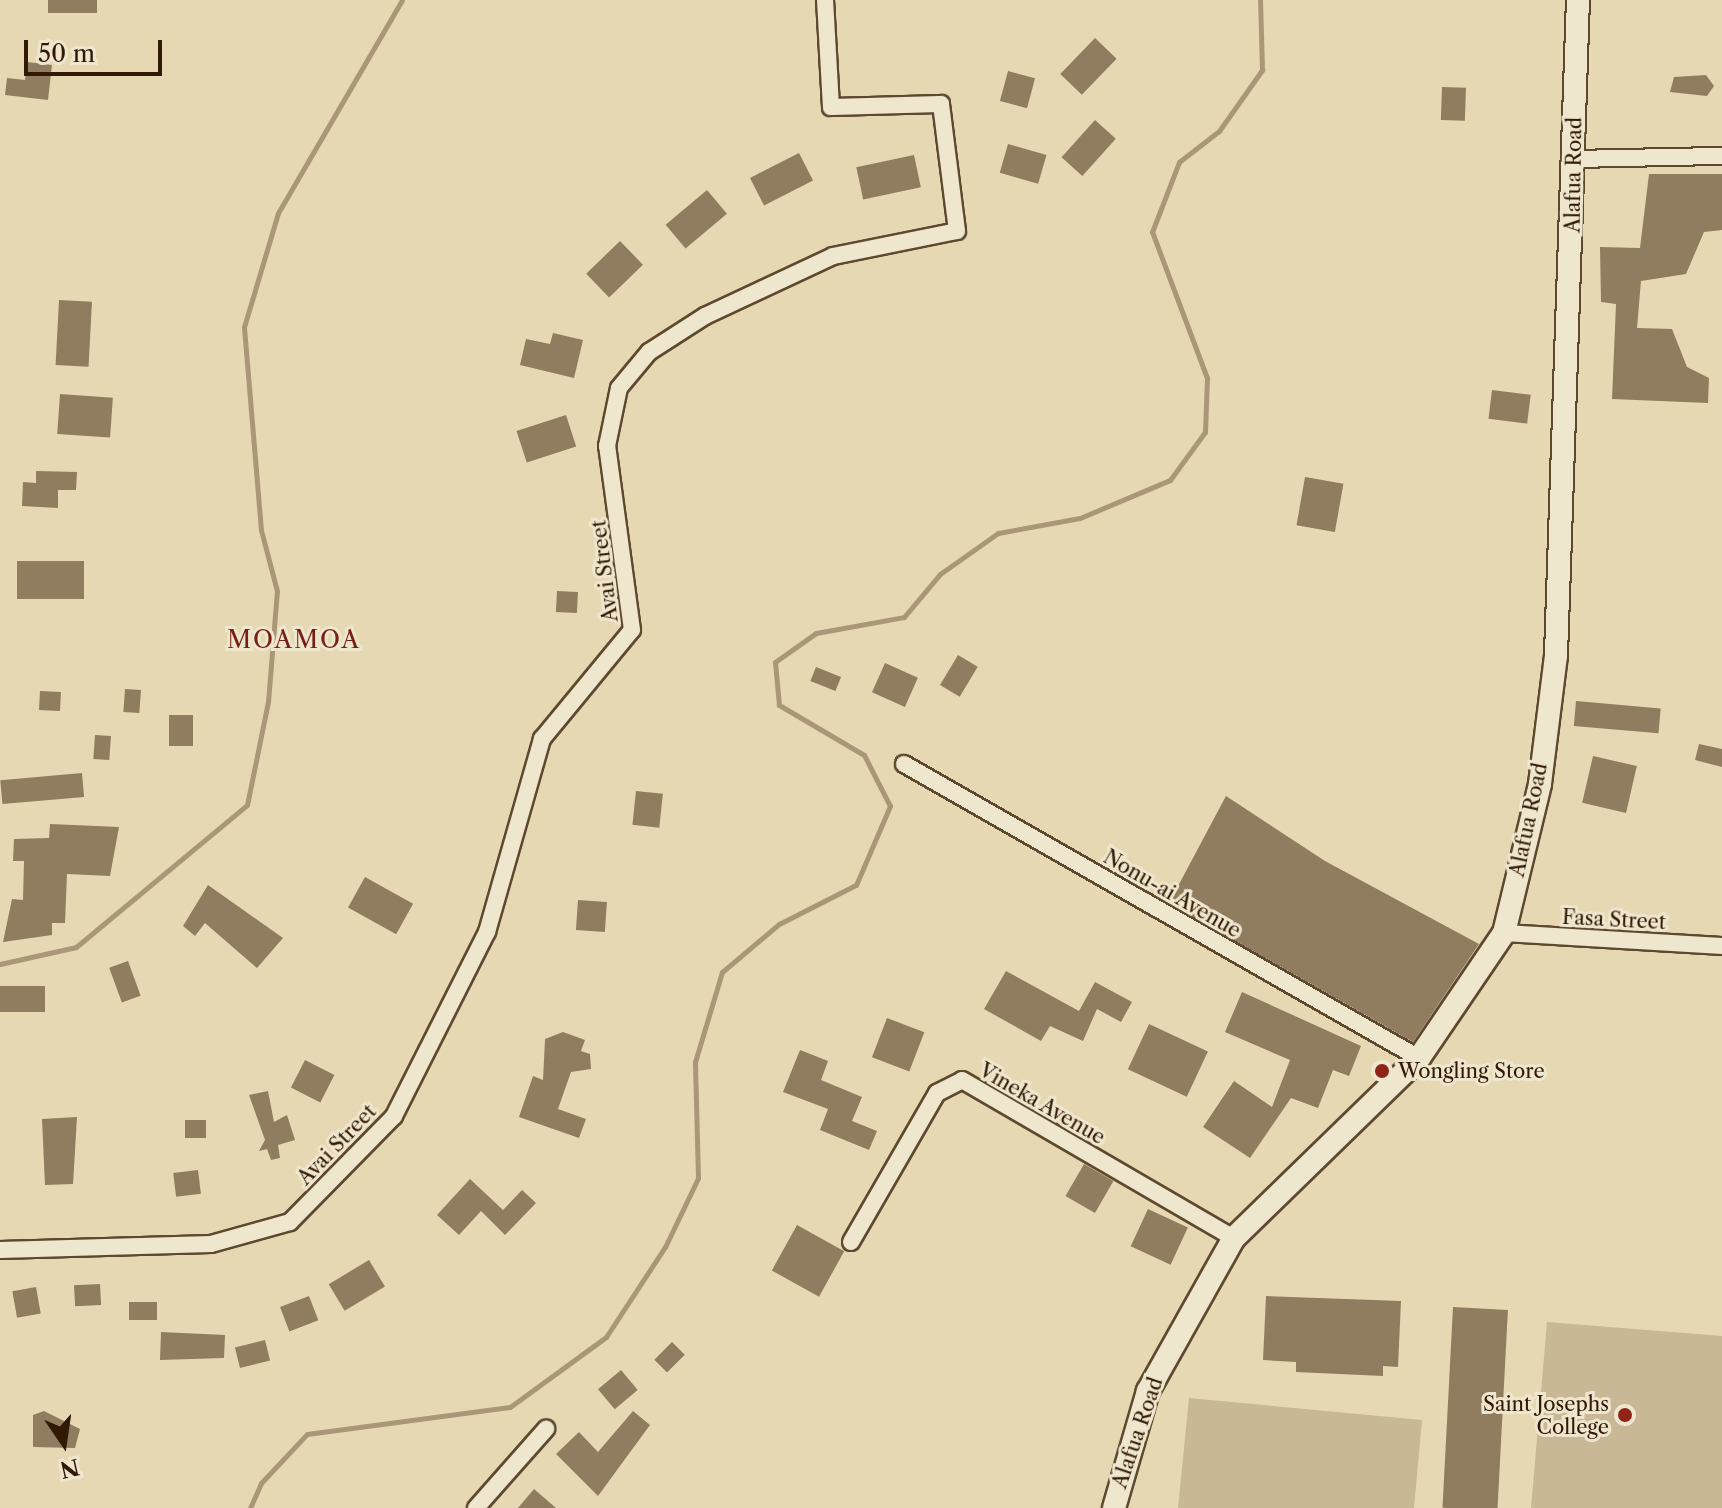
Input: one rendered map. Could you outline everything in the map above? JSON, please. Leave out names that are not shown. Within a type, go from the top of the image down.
[{"type":"street","name":"Avai Street","points":[[0,1250],[211,1244],[290,1222],[394,1116],[487,932],[542,739],[632,630],[607,446],[619,388],[649,352],[705,316],[833,256],[957,231],[941,104],[831,107],[825,0]]},
{"type":"street","name":"Alafua Road","points":[[1114,1508],[1148,1391],[1234,1238],[1419,1058],[1504,933],[1540,784],[1556,655],[1578,0]]},
{"type":"street","points":[[1574,159],[1722,156]]},
{"type":"street","name":"Nonu-ai Avenue","points":[[904,764],[1419,1058]]},
{"type":"street","name":"Fasa Street","points":[[1504,933],[1722,946]]},
{"type":"street","name":"Vineka Avenue","points":[[851,1242],[937,1093],[962,1080],[1234,1238]]},
{"type":"street","points":[[476,1508],[546,1429]]},
{"type":"shaded area","name":"Saint Josephs College","points":[[1547,1322],[1722,1336],[1722,1508],[1531,1508]]},
{"type":"shaded area","points":[[1189,1398],[1422,1420],[1414,1508],[1178,1508]]},
{"type":"building","points":[[48,0],[97,0],[97,13],[48,13]]},
{"type":"building","points":[[1095,38],[1117,59],[1082,95],[1060,74]]},
{"type":"building","points":[[27,62],[52,65],[48,100],[5,95],[7,78],[25,80]]},
{"type":"building","points":[[1008,71],[1035,78],[1027,108],[1000,101]]},
{"type":"building","points":[[1706,75],[1714,86],[1707,96],[1670,92],[1674,77]]},
{"type":"building","points":[[1442,87],[1466,88],[1465,121],[1441,120]]},
{"type":"building","points":[[1095,120],[1116,139],[1082,176],[1062,157]]},
{"type":"building","points":[[1008,144],[1046,155],[1038,184],[1000,173]]},
{"type":"building","points":[[799,153],[813,181],[764,206],[750,178]]},
{"type":"building","points":[[914,155],[921,187],[863,200],[856,167]]},
{"type":"building","points":[[1649,174],[1722,174],[1722,230],[1704,232],[1686,274],[1641,281],[1637,328],[1672,329],[1687,367],[1709,378],[1708,403],[1612,399],[1616,304],[1601,302],[1600,247],[1640,248]]},
{"type":"building","points":[[707,190],[727,214],[686,248],[666,225]]},
{"type":"building","points":[[620,241],[643,265],[609,297],[586,274]]},
{"type":"building","points":[[59,300],[92,302],[89,367],[56,365]]},
{"type":"building","points":[[553,333],[583,340],[574,378],[520,365],[526,339],[550,344]]},
{"type":"building","points":[[1492,390],[1531,395],[1527,424],[1488,419]]},
{"type":"building","points":[[60,394],[113,398],[110,438],[57,434]]},
{"type":"building","points":[[566,415],[576,446],[527,462],[517,431]]},
{"type":"building","points":[[36,471],[77,472],[76,490],[58,490],[58,508],[22,506],[23,482],[36,483]]},
{"type":"building","points":[[1305,477],[1343,484],[1335,532],[1296,525]]},
{"type":"building","points":[[17,561],[84,561],[84,599],[17,599]]},
{"type":"building","points":[[557,591],[578,592],[577,613],[556,612]]},
{"type":"building","points":[[958,655],[978,667],[960,697],[940,685]]},
{"type":"building","points":[[885,663],[918,678],[905,707],[872,692]]},
{"type":"building","points":[[816,667],[841,677],[835,691],[810,681]]},
{"type":"building","points":[[125,689],[141,690],[139,713],[123,712]]},
{"type":"building","points":[[40,691],[61,692],[60,711],[39,710]]},
{"type":"building","points":[[1576,701],[1661,708],[1658,733],[1574,726]]},
{"type":"building","points":[[169,715],[193,715],[193,746],[169,746]]},
{"type":"building","points":[[95,735],[111,736],[109,760],[93,759]]},
{"type":"building","points":[[1699,744],[1722,749],[1722,767],[1695,760]]},
{"type":"building","points":[[1593,756],[1637,766],[1626,813],[1582,803]]},
{"type":"building","points":[[82,773],[84,797],[2,804],[0,780]]},
{"type":"building","points":[[636,791],[663,794],[659,828],[632,825]]},
{"type":"building","points":[[1226,796],[1325,861],[1479,944],[1413,1042],[1169,903]]},
{"type":"building","points":[[50,824],[119,827],[110,876],[67,874],[65,923],[52,923],[52,935],[3,942],[12,899],[23,900],[24,861],[13,861],[14,839],[49,838]]},
{"type":"building","points":[[365,877],[413,904],[396,934],[348,908]]},
{"type":"building","points":[[208,885],[283,938],[257,968],[205,923],[195,936],[183,926]]},
{"type":"building","points":[[578,900],[607,902],[605,932],[576,930]]},
{"type":"building","points":[[128,961],[141,996],[122,1003],[109,968]]},
{"type":"building","points":[[1006,971],[1079,1011],[1095,982],[1132,1002],[1121,1022],[1097,1009],[1083,1041],[1050,1026],[1041,1041],[984,1009]]},
{"type":"building","points":[[0,986],[45,986],[45,1012],[0,1012]]},
{"type":"building","points":[[1242,992],[1361,1046],[1349,1076],[1333,1070],[1318,1108],[1291,1098],[1250,1158],[1203,1127],[1234,1081],[1272,1107],[1290,1060],[1225,1032]]},
{"type":"building","points":[[887,1018],[924,1032],[909,1072],[872,1057]]},
{"type":"building","points":[[1149,1024],[1208,1051],[1187,1097],[1128,1069]]},
{"type":"building","points":[[563,1032],[585,1040],[581,1051],[590,1054],[591,1069],[571,1072],[558,1109],[586,1119],[579,1138],[519,1117],[533,1076],[543,1080],[545,1039]]},
{"type":"building","points":[[800,1050],[828,1061],[821,1080],[862,1097],[852,1121],[877,1131],[869,1150],[820,1130],[828,1109],[783,1092]]},
{"type":"building","points":[[305,1060],[334,1075],[320,1103],[291,1088]]},
{"type":"building","points":[[268,1091],[274,1122],[287,1115],[295,1140],[278,1145],[280,1158],[271,1160],[267,1149],[259,1151],[265,1140],[249,1095]]},
{"type":"building","points":[[77,1117],[73,1184],[45,1185],[42,1119]]},
{"type":"building","points":[[185,1120],[206,1120],[206,1138],[185,1138]]},
{"type":"building","points":[[1084,1164],[1113,1181],[1095,1213],[1066,1196]]},
{"type":"building","points":[[198,1170],[201,1194],[176,1197],[173,1173]]},
{"type":"building","points":[[470,1179],[503,1210],[522,1190],[536,1203],[505,1235],[481,1211],[459,1235],[437,1215]]},
{"type":"building","points":[[1148,1209],[1188,1228],[1171,1265],[1131,1246]]},
{"type":"building","points":[[797,1225],[844,1251],[819,1297],[772,1270]]},
{"type":"building","points":[[369,1260],[385,1287],[345,1311],[329,1284]]},
{"type":"building","points":[[100,1284],[101,1305],[75,1306],[74,1285]]},
{"type":"building","points":[[36,1287],[41,1314],[17,1318],[12,1291]]},
{"type":"building","points":[[309,1296],[318,1320],[289,1331],[280,1307]]},
{"type":"building","points":[[1266,1296],[1401,1301],[1398,1367],[1383,1366],[1383,1376],[1296,1372],[1296,1362],[1263,1360]]},
{"type":"building","points":[[129,1302],[157,1302],[157,1320],[129,1320]]},
{"type":"building","points":[[1453,1307],[1508,1310],[1498,1508],[1442,1508]]},
{"type":"building","points":[[161,1332],[225,1335],[224,1358],[160,1360]]},
{"type":"building","points":[[265,1340],[270,1360],[240,1368],[235,1347]]},
{"type":"building","points":[[672,1342],[685,1355],[667,1372],[654,1360]]},
{"type":"building","points":[[621,1370],[638,1390],[615,1409],[598,1389]]},
{"type":"building","points":[[44,1411],[80,1429],[75,1448],[33,1447],[33,1415]]},
{"type":"building","points":[[633,1411],[650,1425],[598,1496],[556,1454],[579,1432],[598,1452]]},
{"type":"building","points":[[534,1489],[556,1508],[518,1508]]},
{"type":"waterway","points":[[0,964],[76,947],[247,805],[268,702],[277,591],[261,530],[244,327],[278,213],[402,0]]},
{"type":"waterway","points":[[250,1508],[261,1483],[307,1434],[510,1407],[606,1337],[665,1247],[698,1178],[695,1062],[722,972],[779,924],[856,885],[890,806],[864,755],[779,705],[775,662],[816,633],[904,617],[940,574],[998,533],[1080,518],[1170,480],[1205,432],[1207,378],[1152,232],[1179,162],[1219,131],[1262,70],[1260,0]]},
{"type":"place","name":"Wongling Store","points":[[1382,1071]]},
{"type":"place","name":"Saint Josephs College","points":[[1625,1415]]},
{"type":"district","name":"MOAMOA","points":[[294,640]]}]
